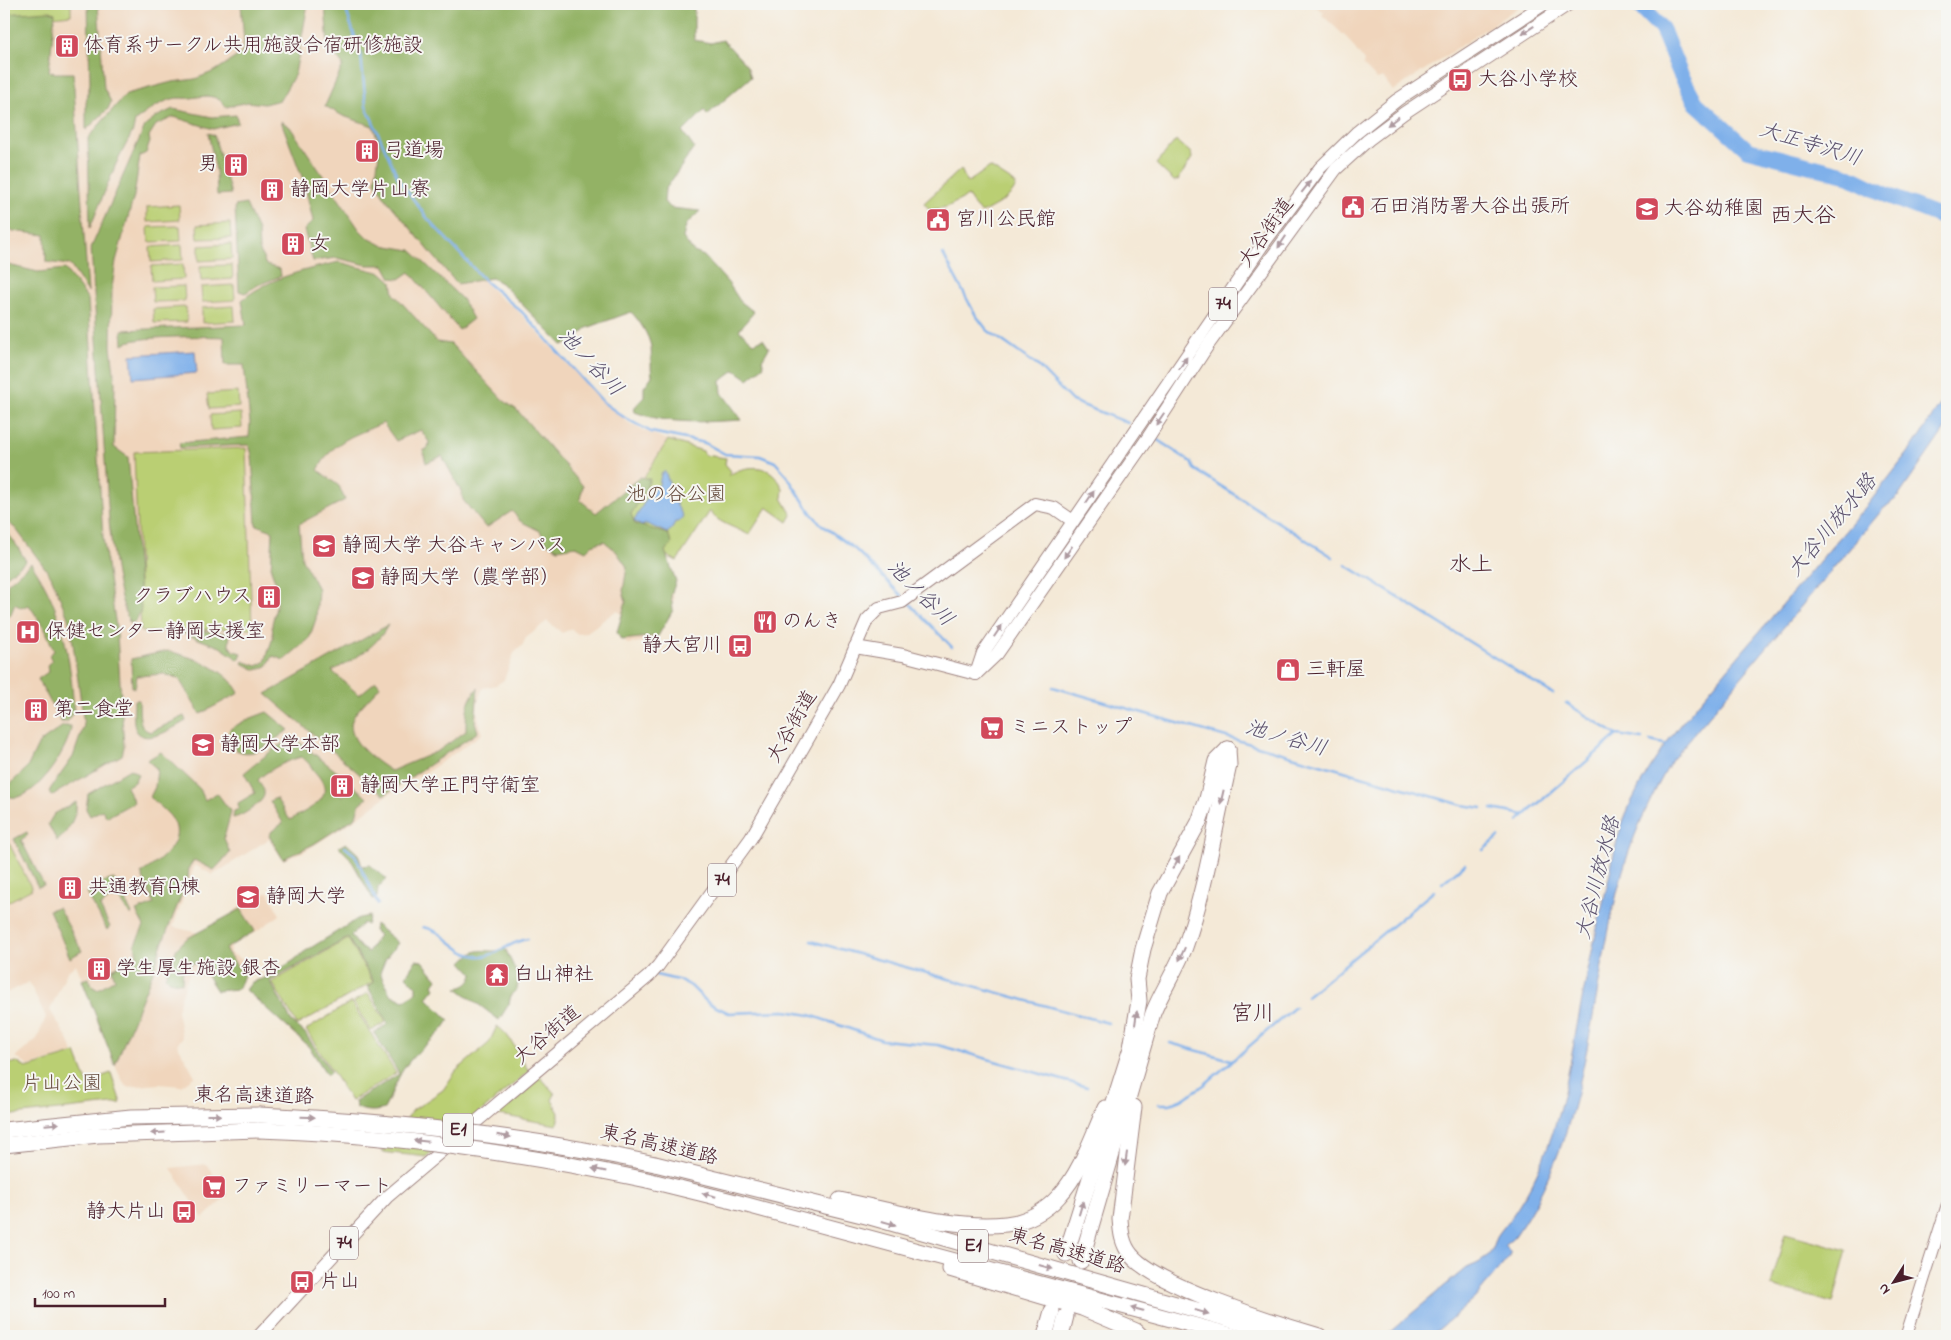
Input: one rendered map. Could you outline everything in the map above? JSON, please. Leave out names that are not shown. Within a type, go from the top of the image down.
[{"type":"highway","points":[[1066,1254],[1135,1056],[1162,990],[1184,948],[1211,857],[1230,765],[1228,749],[1216,761],[1207,799],[1199,822],[1160,893],[1143,950],[1137,979],[1139,1001],[1135,1056],[1121,1200],[1121,1234],[1131,1255],[1156,1274],[1222,1303],[1317,1336]]},
{"type":"highway","points":[[705,1176],[780,1188],[935,1219],[980,1225],[1007,1224],[1024,1220],[1049,1206],[1065,1187],[1084,1156],[1135,1056]]},
{"type":"highway","points":[[1081,1261],[1135,1056]]},
{"type":"highway","name":"東名高速道路","points":[[4,1130],[131,1117],[259,1123],[310,1131],[430,1142],[586,1167],[732,1201],[1234,1336]]},
{"type":"highway","name":"東名高速道路","points":[[4,1145],[259,1123],[359,1119],[478,1133],[581,1149],[655,1164],[870,1217],[1288,1336]]},
{"type":"highway","points":[[732,1201],[883,1249],[1082,1308],[1136,1331],[1141,1336]]},
{"type":"highway","points":[[1045,1336],[1059,1314],[1061,1336]]},
{"type":"main road","name":"大谷街道","points":[[976,674],[983,652],[1267,240],[1320,168],[1356,133],[1398,100],[1544,4]]},
{"type":"main road","name":"大谷街道","points":[[976,674],[1002,647],[1147,439],[1208,345],[1336,169],[1368,140],[1404,113],[1569,4]]},
{"type":"main road","name":"大谷街道","points":[[259,1336],[387,1197],[658,966],[751,838],[839,685],[867,620],[878,608],[907,599],[1035,504],[1054,508],[1073,521]]},
{"type":"main road","points":[[855,647],[903,655],[976,674]]},
{"type":"main road","points":[[1906,1336],[1947,1206]]},
{"type":"shaded area","name":"静岡大学 大谷キャンパス","points":[[4,4],[377,4],[476,274],[501,299],[515,308],[578,376],[627,422],[641,430],[668,440],[622,511],[672,585],[674,600],[653,640],[627,644],[621,632],[624,617],[617,610],[586,633],[578,634],[571,629],[562,633],[547,621],[526,638],[522,646],[514,653],[504,680],[496,685],[483,688],[477,712],[482,734],[427,772],[400,786],[359,817],[305,851],[283,860],[269,839],[213,875],[195,865],[173,927],[230,940],[231,953],[244,961],[238,984],[189,973],[177,1010],[182,1038],[177,1044],[195,1076],[181,1086],[159,1084],[128,1087],[125,1085],[116,1068],[76,964],[67,972],[50,1010],[69,1041],[73,1053],[28,1066],[16,1057],[37,1039],[46,1017],[29,982],[4,994]]},
{"type":"shaded area","points":[[1312,4],[1523,4],[1393,91],[1383,77],[1377,79],[1363,65],[1364,61],[1347,38],[1322,15],[1324,12]]},
{"type":"shaded area","points":[[268,892],[280,915],[251,935],[235,910]]},
{"type":"shaded area","points":[[206,1164],[228,1195],[203,1218],[171,1168]]},
{"type":"green space","points":[[4,4],[71,4],[71,15],[15,21],[4,20]]},
{"type":"green space","points":[[88,4],[98,4],[104,88],[111,102],[108,109],[86,130],[86,102],[90,83]]},
{"type":"green space","points":[[241,4],[308,4],[295,74],[280,100],[264,104],[248,102],[226,107],[219,99],[210,96],[177,98],[152,109],[135,121],[133,131],[116,164],[90,228],[88,138],[126,94],[172,82],[195,79],[215,71],[241,54],[244,42]]},
{"type":"green space","points":[[325,4],[694,4],[694,40],[711,43],[723,40],[747,66],[751,77],[707,115],[705,110],[683,132],[694,148],[665,190],[664,202],[671,208],[700,211],[686,225],[683,238],[694,252],[704,256],[729,284],[740,301],[754,312],[739,330],[754,343],[763,339],[769,348],[762,360],[764,366],[748,379],[735,370],[721,381],[722,393],[742,420],[674,421],[635,412],[634,408],[644,397],[644,387],[652,376],[651,351],[646,333],[631,312],[587,328],[570,343],[562,345],[501,283],[492,278],[457,284],[386,199],[375,182],[380,146],[373,126],[343,116],[325,106],[343,65],[328,46]]},
{"type":"green space","points":[[50,11],[55,13],[49,71],[73,73],[88,292],[70,265],[46,262],[45,235],[4,230],[4,14]]},
{"type":"green space","points":[[173,109],[212,117],[236,115],[238,123],[213,129],[174,117],[156,125],[149,136],[150,142],[146,153],[140,156],[134,196],[116,261],[112,288],[111,346],[115,382],[114,447],[128,457],[141,609],[136,621],[130,624],[118,586],[109,521],[91,248],[145,126],[158,116]]},
{"type":"green space","points":[[281,121],[290,127],[359,229],[368,238],[382,245],[411,250],[462,299],[473,319],[459,330],[410,272],[400,279],[391,278],[384,265],[367,265],[337,258],[313,261],[304,230],[313,221],[304,182]]},
{"type":"green space","points":[[208,133],[214,135],[231,194],[217,195],[216,171]]},
{"type":"green space","points":[[1176,140],[1191,153],[1192,158],[1178,180],[1174,181],[1156,164]]},
{"type":"green space","points":[[990,167],[1016,184],[1007,197],[982,213],[968,196],[947,207],[930,210],[924,203],[961,169],[967,183]]},
{"type":"green space","points":[[246,204],[258,231],[259,249],[266,265],[280,269],[281,276],[258,285],[245,293],[239,291],[235,206]]},
{"type":"green space","points":[[179,205],[180,220],[147,222],[147,207]]},
{"type":"green space","points":[[230,223],[231,238],[198,239],[197,225]]},
{"type":"green space","points":[[180,226],[181,241],[149,242],[148,227]]},
{"type":"green space","points":[[231,244],[232,259],[199,261],[199,246]]},
{"type":"green space","points":[[182,245],[183,260],[151,262],[150,247]]},
{"type":"green space","points":[[339,262],[382,273],[392,282],[394,294],[437,342],[451,344],[503,400],[517,410],[583,486],[580,500],[596,513],[640,477],[650,479],[631,514],[635,524],[668,534],[672,543],[665,551],[676,581],[671,595],[673,610],[658,636],[621,640],[617,632],[626,601],[623,591],[627,567],[616,551],[604,541],[592,545],[586,551],[576,546],[558,549],[546,542],[540,531],[520,521],[512,511],[486,528],[463,500],[462,493],[442,456],[426,463],[423,451],[428,448],[429,442],[421,430],[396,441],[383,423],[354,435],[331,451],[318,470],[339,486],[345,500],[299,524],[302,559],[318,589],[316,619],[309,639],[284,660],[273,656],[267,666],[256,670],[242,663],[243,661],[257,666],[265,662],[273,637],[272,624],[276,607],[277,586],[271,570],[273,531],[256,525],[252,455],[249,445],[180,448],[179,443],[249,437],[250,423],[244,365],[225,365],[224,337],[155,338],[130,341],[123,344],[122,330],[246,325],[242,300],[253,292],[288,275]]},
{"type":"green space","points":[[4,264],[38,272],[65,269],[88,299],[103,537],[117,634],[124,747],[122,755],[51,796],[49,792],[51,788],[73,757],[84,725],[68,618],[51,576],[16,529],[4,519]]},
{"type":"green space","points":[[183,264],[184,279],[152,281],[151,266]]},
{"type":"green space","points":[[232,265],[233,279],[201,281],[200,266]]},
{"type":"green space","points":[[234,285],[235,300],[202,302],[201,287]]},
{"type":"green space","points":[[184,286],[185,301],[153,302],[152,287]]},
{"type":"green space","points":[[234,306],[235,321],[202,323],[202,308]]},
{"type":"green space","points":[[186,307],[187,322],[154,323],[153,309]]},
{"type":"green space","points":[[238,392],[239,407],[209,409],[207,394]]},
{"type":"green space","points":[[241,413],[242,428],[211,430],[210,415]]},
{"type":"green space","name":"池の谷公園","points":[[668,440],[703,451],[705,455],[726,458],[725,464],[731,471],[728,476],[739,470],[751,468],[769,471],[777,478],[783,489],[782,498],[792,515],[788,522],[767,507],[749,535],[721,522],[710,511],[677,561],[660,552],[622,511]]},
{"type":"green space","points":[[246,448],[252,628],[141,632],[134,452]]},
{"type":"green space","points":[[4,529],[26,561],[4,578]]},
{"type":"green space","points":[[31,563],[51,598],[68,654],[74,713],[67,722],[61,722],[38,679],[48,672],[47,665],[52,661],[49,655],[54,651],[45,629],[29,605],[21,608],[15,604],[10,616],[6,617],[7,584]]},
{"type":"green space","points":[[388,625],[378,640],[371,646],[332,671],[359,695],[376,681],[380,686],[357,712],[351,724],[352,732],[362,748],[391,771],[438,751],[466,731],[469,703],[478,688],[475,722],[478,732],[384,795],[266,694]]},
{"type":"green space","points":[[192,630],[230,633],[229,645],[233,651],[242,653],[239,660],[220,647],[179,632]]},
{"type":"green space","points":[[168,651],[198,660],[218,670],[233,684],[239,693],[200,714],[179,679],[164,674],[137,676],[135,688],[132,687],[131,659]]},
{"type":"green space","points":[[134,700],[139,700],[141,724],[151,732],[184,716],[186,721],[157,735],[142,736],[137,732],[134,724]]},
{"type":"green space","points":[[267,712],[289,730],[257,751],[243,752],[236,750],[228,736],[230,729]]},
{"type":"green space","points":[[63,726],[71,726],[69,736],[64,748],[47,775],[25,794],[14,797],[5,794],[5,789],[27,768],[39,743]]},
{"type":"green space","points":[[294,738],[341,775],[331,790],[343,796],[353,785],[367,798],[359,805],[356,817],[314,844],[283,859],[269,836],[272,831],[283,823],[270,801],[276,798],[290,820],[320,801],[324,788],[321,780],[305,760],[301,757],[290,761],[261,777],[258,780],[264,791],[263,798],[251,809],[233,818],[234,811],[239,809],[238,803],[255,793],[244,773],[275,748]]},
{"type":"green space","points":[[161,752],[200,789],[205,800],[217,793],[231,812],[224,838],[230,853],[214,870],[194,860],[189,867],[188,879],[115,1065],[82,980],[88,978],[94,988],[98,989],[115,979],[112,969],[137,956],[135,944],[144,926],[136,911],[154,904],[141,873],[156,863],[170,849],[176,833],[175,825],[170,816],[150,797],[155,787],[157,769],[147,760]]},
{"type":"green space","points":[[130,769],[138,774],[134,782],[126,787],[134,802],[107,817],[102,810],[90,816],[86,809],[88,794]]},
{"type":"green space","points":[[76,802],[71,823],[57,841],[48,824],[54,814]]},
{"type":"green space","points":[[27,832],[28,835],[21,840],[44,885],[38,887],[14,839]]},
{"type":"green space","points":[[9,843],[32,889],[4,904],[4,845]]},
{"type":"green space","points":[[346,843],[358,854],[362,866],[370,865],[387,879],[378,887],[377,897],[373,899],[350,858],[339,847]]},
{"type":"green space","points":[[114,879],[132,914],[130,915],[119,898],[110,899],[100,907],[110,927],[107,930],[87,893],[103,882]]},
{"type":"green space","points":[[58,907],[82,951],[70,958],[49,910]]},
{"type":"green space","points":[[241,909],[255,931],[225,949],[244,976],[238,989],[217,991],[202,968],[195,963],[183,967],[182,983],[174,982],[165,977],[177,948],[186,939]]},
{"type":"green space","points":[[370,916],[367,925],[363,923],[351,936],[361,948],[368,952],[379,935],[374,931],[375,924],[398,943],[386,958],[380,973],[390,994],[404,1001],[416,992],[416,986],[406,976],[416,960],[422,961],[437,979],[433,985],[435,988],[427,998],[449,1020],[440,1032],[404,1068],[384,1109],[366,1111],[356,1107],[355,1101],[399,1074],[374,1033],[388,1024],[368,987],[374,982],[348,938],[270,981],[292,1022],[305,1033],[331,1072],[327,1075],[310,1048],[246,990],[252,982],[265,978],[359,918]]},
{"type":"green space","points":[[348,939],[373,982],[297,1025],[272,982]]},
{"type":"green space","points":[[505,948],[519,978],[517,989],[511,995],[509,1004],[499,1020],[457,988],[468,984],[472,977],[473,974],[462,962],[469,956],[474,952],[494,951]]},
{"type":"green space","points":[[368,993],[386,1022],[371,1031],[353,1002]]},
{"type":"green space","points":[[351,1002],[396,1073],[351,1101],[306,1030]]},
{"type":"green space","points":[[497,1026],[503,1030],[511,1041],[529,1071],[427,1157],[382,1152],[413,1110],[443,1090],[456,1071],[489,1043]]},
{"type":"green space","name":"片山公園","points":[[76,1053],[87,1082],[111,1073],[121,1103],[4,1116],[4,1065],[17,1062],[26,1068]]},
{"type":"green space","points":[[537,1073],[555,1094],[552,1100],[559,1113],[557,1125],[499,1115],[495,1110]]},
{"type":"green space","points":[[1785,1233],[1847,1250],[1833,1303],[1771,1286]]},
{"type":"water","points":[[195,351],[197,373],[133,378],[131,355]]},
{"type":"water","points":[[1947,394],[1947,426],[1898,497],[1883,509],[1672,760],[1655,792],[1634,838],[1618,889],[1583,1068],[1572,1111],[1558,1154],[1539,1196],[1515,1236],[1504,1246],[1511,1253],[1510,1256],[1474,1299],[1431,1336],[1385,1336],[1466,1268],[1479,1262],[1489,1254],[1497,1236],[1517,1209],[1531,1185],[1552,1135],[1560,1108],[1591,954],[1617,841],[1626,813],[1646,774],[1679,726],[1869,503],[1911,449]]},
{"type":"water","points":[[665,471],[677,506],[683,516],[679,522],[675,522],[672,529],[667,533],[647,524],[641,526],[634,521],[650,492],[659,485],[661,474]]},
{"type":"waterway","name":"池ノ谷川","points":[[347,4],[347,13],[361,55],[366,106],[399,180],[428,219],[486,282],[522,312],[604,403],[625,418],[651,432],[705,443],[725,454],[760,456],[775,462],[785,473],[811,513],[822,525],[856,550],[902,596]]},
{"type":"waterway","name":"大正寺沢川","points":[[1637,4],[1662,29],[1680,73],[1696,103],[1748,150],[1846,175],[1891,197],[1947,219]]},
{"type":"waterway","points":[[943,254],[975,314],[987,330],[1038,366],[1072,401],[1128,423]]},
{"type":"waterway","points":[[1153,437],[1191,462],[1194,469],[1333,557]]},
{"type":"waterway","points":[[1346,565],[1553,694]]},
{"type":"waterway","name":"池ノ谷川","points":[[908,602],[952,647]]},
{"type":"waterway","name":"池ノ谷川","points":[[1053,687],[1462,805],[1482,808]]},
{"type":"waterway","points":[[1566,703],[1617,735],[1642,739]]},
{"type":"waterway","name":"池ノ谷川","points":[[1518,821],[1617,735]]},
{"type":"waterway","name":"池ノ谷川","points":[[1650,741],[1668,745]]},
{"type":"waterway","name":"池ノ谷川","points":[[1492,809],[1525,815]]},
{"type":"waterway","points":[[1483,850],[1499,837]]},
{"type":"waterway","points":[[345,847],[355,855],[378,904]]},
{"type":"waterway","points":[[1442,883],[1465,864]]},
{"type":"waterway","points":[[1307,996],[1434,891]]},
{"type":"waterway","points":[[423,927],[438,933],[463,951],[477,956],[490,955],[521,940],[528,939]]},
{"type":"waterway","points":[[811,941],[1108,1023]]},
{"type":"waterway","points":[[656,975],[682,981],[691,986],[708,1003],[729,1013],[785,1011],[810,1015],[882,1040],[938,1045],[1087,1087]]},
{"type":"waterway","points":[[1159,1104],[1170,1104],[1183,1099],[1204,1085],[1295,1007]]},
{"type":"waterway","points":[[1170,1043],[1231,1060]]},
{"type":"place","name":"体育系サークル共用施設合宿研修施設","points":[[67,46]]},
{"type":"place","name":"大谷小学校","points":[[1460,80]]},
{"type":"place","name":"弓道場","points":[[367,151]]},
{"type":"place","name":"男","points":[[236,165]]},
{"type":"place","name":"静岡大学片山寮","points":[[272,190]]},
{"type":"place","name":"石田消防署大谷出張所","points":[[1353,207]]},
{"type":"place","name":"大谷幼稚園","points":[[1647,209]]},
{"type":"place","name":"宮川公民館","points":[[938,220]]},
{"type":"place","name":"女","points":[[293,244]]},
{"type":"place","name":"静岡大学 大谷キャンパス","points":[[324,546]]},
{"type":"place","name":"静岡大学（農学部）","points":[[363,578]]},
{"type":"place","name":"クラブハウス","points":[[269,597]]},
{"type":"place","name":"のんき","points":[[765,622]]},
{"type":"place","name":"保健センター静岡支援室","points":[[28,632]]},
{"type":"place","name":"静大宮川","points":[[740,646]]},
{"type":"place","name":"三軒屋","points":[[1288,670]]},
{"type":"place","name":"第二食堂","points":[[36,710]]},
{"type":"place","name":"ミニストップ","points":[[992,728]]},
{"type":"place","name":"静岡大学本部","points":[[203,745]]},
{"type":"place","name":"静岡大学正門守衛室","points":[[342,786]]},
{"type":"place","name":"共通教育A棟","points":[[70,888]]},
{"type":"place","name":"静岡大学","points":[[248,897]]},
{"type":"place","name":"学生厚生施設 銀杏","points":[[99,969]]},
{"type":"place","name":"白山神社","points":[[497,975]]},
{"type":"place","name":"ファミリーマート","points":[[214,1187]]},
{"type":"place","name":"静大片山","points":[[184,1212]]},
{"type":"place","name":"片山","points":[[302,1282]]},
{"type":"district","name":"西大谷","points":[[1803,217]]},
{"type":"district","name":"水上","points":[[1471,566]]},
{"type":"district","name":"宮川","points":[[1253,1015]]},
{"type":"water label","name":"大谷川放水路","points":[[1833,526]]},
{"type":"water label","name":"大谷川放水路","points":[[1599,878]]}]
